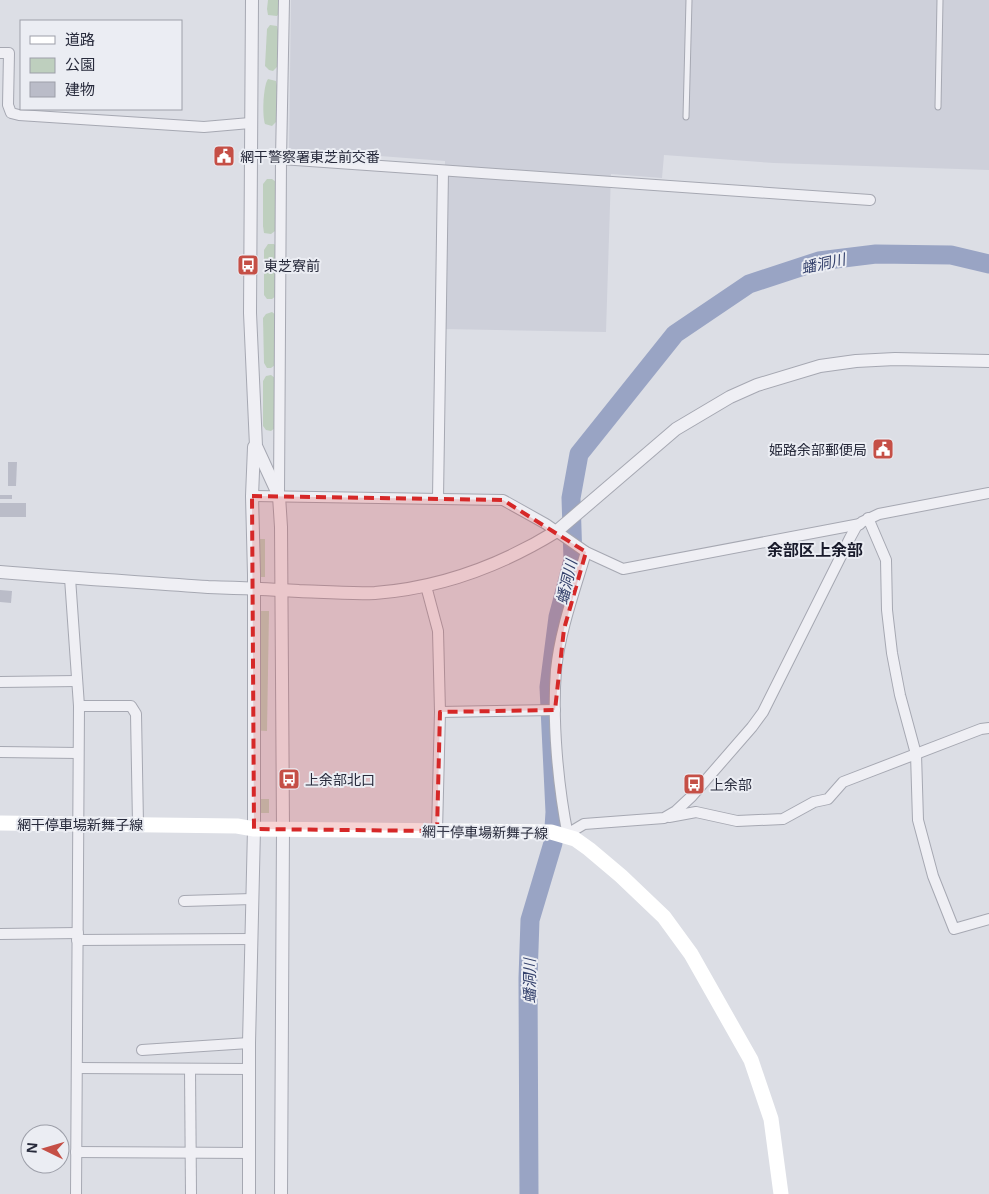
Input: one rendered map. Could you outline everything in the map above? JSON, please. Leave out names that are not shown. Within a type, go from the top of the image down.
[{"type":"main road","name":"網干停車場新舞子線","points":[[0,823],[138,824],[236,826],[254,829],[560,834],[589,849],[621,876],[664,917],[691,954],[751,1060],[771,1119],[781,1194]]},
{"type":"street","points":[[252,0],[250,313],[256,446],[279,496]]},
{"type":"street","points":[[281,1194],[283,829],[282,590],[279,496],[284,0]]},
{"type":"street","points":[[0,53],[9,53],[8,105],[11,113],[19,116],[204,127],[250,123]]},
{"type":"street","points":[[281,159],[443,172],[870,200]]},
{"type":"street","points":[[438,498],[443,172]]},
{"type":"street","points":[[0,572],[254,590],[353,594],[426,586],[500,562],[536,544],[552,528],[676,429],[730,397],[757,386],[820,366],[856,361],[895,359],[989,361]]},
{"type":"street","points":[[249,1194],[249,1043],[254,829],[252,496],[255,416]]},
{"type":"street","points":[[252,496],[503,500],[552,528],[586,552],[623,569],[864,521],[892,510],[989,493]]},
{"type":"street","points":[[864,521],[886,560],[886,610],[892,653],[900,695],[916,754],[918,820],[933,876],[954,929],[989,919]]},
{"type":"street","points":[[664,818],[676,811],[692,796],[760,717],[850,538],[864,521]]},
{"type":"street","points":[[586,552],[564,629],[556,669],[555,710],[562,803],[560,834],[574,830],[584,824],[664,818],[696,812],[737,821],[783,819],[814,802],[828,799],[843,782],[980,729],[989,728]]},
{"type":"street","points":[[70,578],[79,706],[76,1194]]},
{"type":"street","points":[[426,586],[438,631],[440,712],[437,831]]},
{"type":"street","points":[[0,682],[77,681]]},
{"type":"street","points":[[79,706],[131,706],[136,714],[138,824]]},
{"type":"street","points":[[440,712],[555,710]]},
{"type":"street","points":[[0,752],[78,752]]},
{"type":"street","points":[[184,901],[252,899]]},
{"type":"street","points":[[0,934],[252,939]]},
{"type":"street","points":[[142,1050],[249,1043]]},
{"type":"street","points":[[77,1068],[249,1069]]},
{"type":"street","points":[[190,1069],[191,1194]]},
{"type":"street","points":[[76,1152],[250,1153]]},
{"type":"lane","points":[[686,116],[689,0]]},
{"type":"lane","points":[[938,107],[940,0]]},
{"type":"highlighted area","points":[[252,496],[503,500],[586,552],[564,629],[555,710],[440,712],[437,831],[254,829]]},
{"type":"shaded area","points":[[291,0],[989,0],[989,170],[774,163],[664,155],[662,178],[611,174],[606,332],[443,329],[445,161],[289,149]]},
{"type":"green space","points":[[268,0],[279,0],[279,13],[277,16],[268,15]]},
{"type":"green space","points":[[270,25],[277,26],[278,31],[277,67],[273,71],[265,66],[267,29]]},
{"type":"green space","points":[[268,79],[276,81],[277,86],[276,122],[272,126],[265,124],[264,115],[264,94]]},
{"type":"green space","points":[[267,179],[272,179],[276,182],[276,227],[275,231],[271,234],[264,233],[263,226],[263,184]]},
{"type":"green space","points":[[268,244],[274,244],[277,247],[276,296],[272,299],[267,299],[264,295],[264,250]]},
{"type":"green space","points":[[272,312],[276,315],[275,365],[267,368],[264,363],[263,318],[266,314]]},
{"type":"green space","points":[[271,375],[275,378],[275,428],[271,431],[266,430],[263,426],[263,381],[266,376]]},
{"type":"green space","points":[[256,539],[265,539],[265,577],[257,577]]},
{"type":"green space","points":[[254,611],[269,611],[267,731],[252,730]]},
{"type":"green space","points":[[254,799],[269,799],[269,813],[254,813]]},
{"type":"building","points":[[8,462],[17,462],[16,486],[8,486]]},
{"type":"building","points":[[0,495],[12,495],[12,499],[0,499]]},
{"type":"building","points":[[0,503],[26,503],[26,517],[0,517]]},
{"type":"building","points":[[0,590],[12,591],[11,603],[0,602]]},
{"type":"waterway","name":"蟠洞川","points":[[529,1194],[528,978],[530,920],[553,843],[555,812],[549,687],[558,617],[573,560],[571,498],[579,454],[675,334],[749,284],[819,261],[876,254],[951,255],[989,264]]},
{"type":"place","name":"網干警察署東芝前交番","points":[[224,156]]},
{"type":"place","name":"東芝寮前","points":[[248,265]]},
{"type":"place","name":"姫路余部郵便局","points":[[883,449]]},
{"type":"place","name":"上余部北口","points":[[289,779]]},
{"type":"place","name":"上余部","points":[[694,784]]},
{"type":"district","name":"余部区上余部","points":[[815,550]]}]
